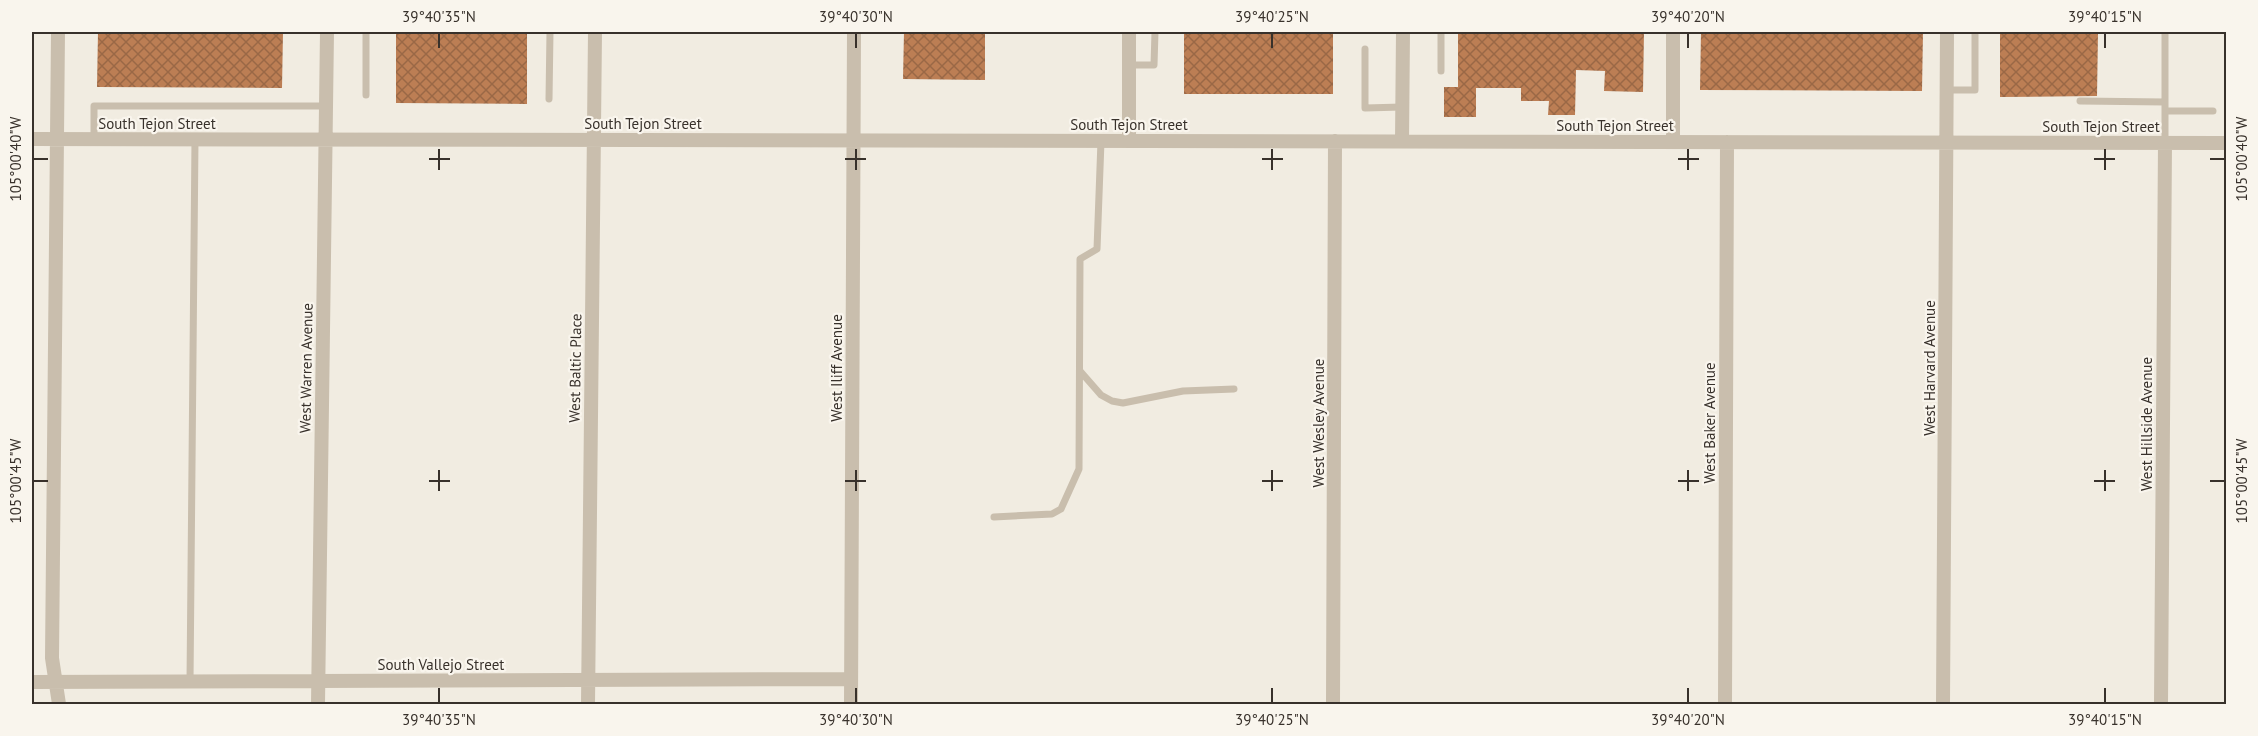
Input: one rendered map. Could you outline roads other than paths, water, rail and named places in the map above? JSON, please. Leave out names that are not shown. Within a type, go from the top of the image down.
[{"type":"street","points":[[58,32],[52,646],[59,705]]},
{"type":"street","name":"West Warren Avenue","points":[[318,705],[327,32]]},
{"type":"street","name":"West Baltic Place","points":[[588,705],[595,32]]},
{"type":"street","name":"West Iliff Avenue","points":[[851,705],[854,32]]},
{"type":"street","points":[[1129,141],[1130,32]]},
{"type":"street","points":[[1402,141],[1403,32]]},
{"type":"street","points":[[1673,32],[1673,142]]},
{"type":"street","name":"West Harvard Avenue","points":[[1943,705],[1947,32]]},
{"type":"street","name":"South Tejon Street","points":[[32,139],[2226,143]]},
{"type":"street","name":"West Wesley Avenue","points":[[1333,705],[1335,141]]},
{"type":"street","name":"West Baker Avenue","points":[[1725,705],[1727,142]]},
{"type":"street","name":"West Hillside Avenue","points":[[2161,705],[2165,143]]},
{"type":"street","name":"South Vallejo Street","points":[[32,682],[851,679]]},
{"type":"lane","points":[[366,32],[366,95]]},
{"type":"lane","points":[[549,99],[550,32]]},
{"type":"lane","points":[[1129,65],[1154,65],[1155,32]]},
{"type":"lane","points":[[1441,32],[1441,71]]},
{"type":"lane","points":[[1947,90],[1975,90],[1975,32]]},
{"type":"lane","points":[[2165,32],[2165,143]]},
{"type":"lane","points":[[1365,49],[1365,108],[1402,107]]},
{"type":"lane","points":[[2080,101],[2165,102]]},
{"type":"lane","points":[[94,139],[94,105],[326,106]]},
{"type":"lane","points":[[2165,111],[2213,111]]},
{"type":"lane","points":[[190,682],[195,139]]},
{"type":"lane","points":[[994,517],[1052,514],[1061,509],[1078,469],[1080,259],[1097,249],[1101,141]]},
{"type":"lane","points":[[1080,371],[1101,395],[1112,401],[1123,403],[1183,391],[1234,389]]}]
